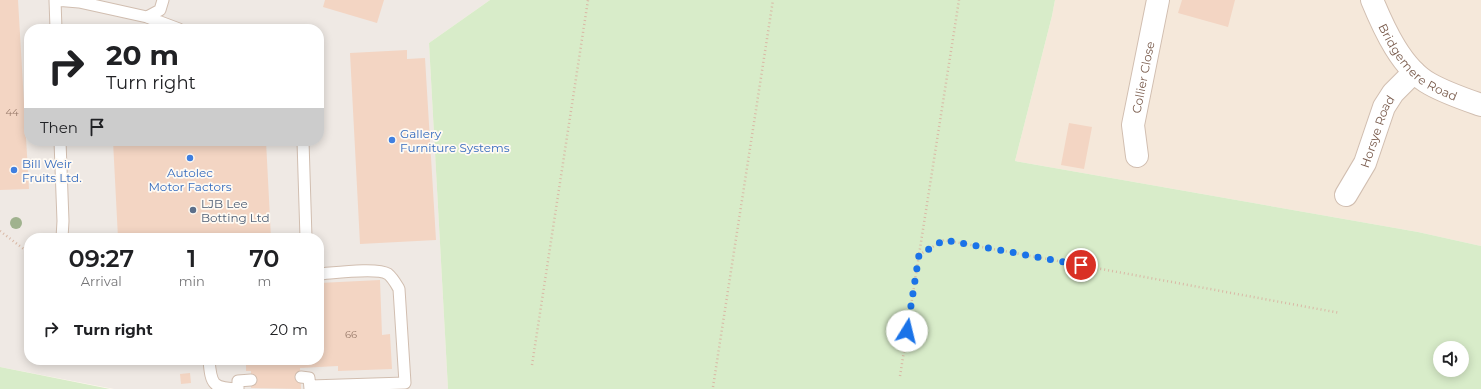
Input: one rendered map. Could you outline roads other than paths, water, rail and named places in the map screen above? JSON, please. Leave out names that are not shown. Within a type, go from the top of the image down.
[{"type":"street","name":"Collier Close","points":[[1137,156],[1133,125],[1158,0]]},
{"type":"street","name":"Bridgemere Road","points":[[1372,0],[1399,54],[1414,72],[1429,84],[1448,93],[1481,105]]},
{"type":"street","name":"Horsye Road","points":[[1346,195],[1364,163],[1384,107],[1393,93],[1414,72]]},
{"type":"lane","points":[[56,24],[55,0],[79,2],[147,17],[166,24]]},
{"type":"lane","points":[[147,17],[160,10],[164,0]]},
{"type":"lane","points":[[60,146],[62,233]]},
{"type":"lane","points":[[302,146],[306,233]]},
{"type":"lane","points":[[301,377],[309,378],[310,387],[405,383],[399,289],[395,282],[388,275],[374,271],[324,274]]},
{"type":"lane","points":[[210,365],[210,375],[219,387],[238,389],[238,381],[251,380]]},
{"type":"place","name":"Gallery Furniture Systems","points":[[392,140]]},
{"type":"place","name":"Autolec Motor Factors","points":[[190,158]]},
{"type":"place","name":"Bill Weir Fruits Ltd.","points":[[14,170]]},
{"type":"place","name":"LJB Lee Botting Ltd","points":[[193,210]]}]
